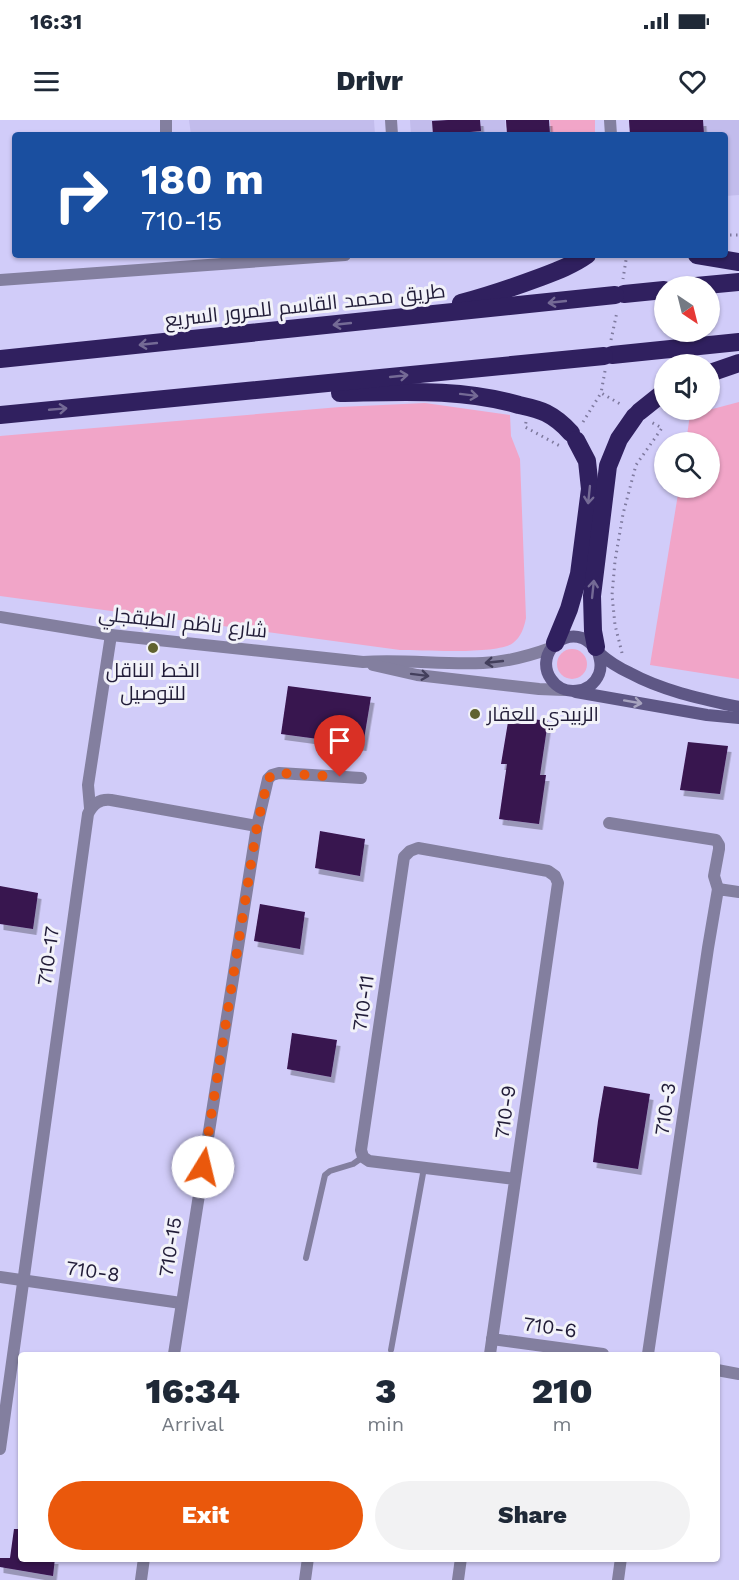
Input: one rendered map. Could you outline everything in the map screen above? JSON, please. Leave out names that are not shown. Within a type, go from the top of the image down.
[{"type":"highway","points":[[382,320],[442,308],[500,292],[566,267],[582,258]]},
{"type":"highway","points":[[715,258],[739,262]]},
{"type":"highway","points":[[720,284],[739,282]]},
{"type":"highway","name":"طريق محمد القاسم للمرور السريع","points":[[0,359],[654,291]]},
{"type":"highway","points":[[0,415],[739,342]]},
{"type":"highway","points":[[720,370],[739,363]]},
{"type":"highway","points":[[221,394],[426,391],[452,393],[504,400],[545,413],[559,421],[587,461],[590,489],[579,574],[569,609],[553,645]]},
{"type":"highway","points":[[597,650],[593,631],[592,597],[608,466],[619,439],[637,414],[654,400]]},
{"type":"main road","points":[[739,707],[661,687],[628,672],[581,637],[563,638],[553,645],[546,657],[549,677],[555,685],[570,691],[707,715],[739,718]]},
{"type":"main road","points":[[570,691],[585,689],[600,673],[601,662],[597,650]]},
{"type":"street","points":[[0,280],[174,261],[260,258]]},
{"type":"street","name":"شارع ناظم الطبقجلي","points":[[0,617],[111,635],[363,662]]},
{"type":"street","name":"710-17","points":[[0,1449],[90,808],[88,784],[111,635]]},
{"type":"street","points":[[363,662],[400,660],[483,663],[518,658],[553,645]]},
{"type":"street","points":[[363,662],[417,675],[570,691]]},
{"type":"street","name":"710-15","points":[[174,1352],[257,826],[266,784],[272,775],[279,773],[361,778]]},
{"type":"street","points":[[90,808],[99,800],[111,800],[257,826]]},
{"type":"street","name":"710-3","points":[[609,823],[712,838],[719,845],[714,876],[718,889],[648,1352]]},
{"type":"street","name":"710-11","points":[[363,1157],[361,1150],[404,857],[410,851],[418,848],[548,871],[555,876]]},
{"type":"street","name":"710-9","points":[[490,1352],[558,884],[555,876]]},
{"type":"street","points":[[718,889],[739,892]]},
{"type":"street","points":[[363,1157],[369,1161],[515,1179]]},
{"type":"street","name":"710-8","points":[[0,1277],[181,1303]]},
{"type":"street","name":"710-6","points":[[492,1339],[588,1352]]},
{"type":"street","points":[[720,1371],[739,1374]]},
{"type":"street","points":[[141,1580],[143,1562]]},
{"type":"street","points":[[305,1580],[307,1562]]},
{"type":"street","points":[[458,1580],[460,1562]]},
{"type":"street","points":[[618,1580],[620,1562]]},
{"type":"lane","points":[[306,1258],[325,1175],[330,1171],[353,1164],[363,1157]]},
{"type":"lane","points":[[391,1350],[424,1167]]},
{"type":"path","points":[[525,427],[572,441]]},
{"type":"path","points":[[628,672],[615,625],[612,595],[615,561],[623,514],[636,465],[662,428]]},
{"type":"shaded area","points":[[189,120],[374,120],[375,132],[191,132]]},
{"type":"shaded area","points":[[410,120],[505,120],[506,132],[411,132]]},
{"type":"shaded area","points":[[550,120],[595,120],[595,132],[551,132]]},
{"type":"shaded area","points":[[629,120],[739,120],[739,195],[728,196],[728,132],[630,132]]},
{"type":"shaded area","points":[[739,402],[739,679],[650,665],[677,498],[720,498],[720,432],[687,432],[689,420],[720,420],[720,407]]},
{"type":"shaded area","points":[[425,403],[510,415],[511,436],[520,459],[526,618],[522,632],[513,643],[504,647],[476,650],[400,650],[0,596],[0,436],[340,407]]},
{"type":"shaded area","points":[[572,649],[583,653],[587,664],[583,675],[572,679],[561,675],[557,664],[561,653]]},
{"type":"building","points":[[480,120],[481,131],[433,132],[432,121]]},
{"type":"building","points":[[506,120],[549,120],[550,132],[507,132]]},
{"type":"building","points":[[629,120],[703,120],[704,132],[630,132]]},
{"type":"building","points":[[288,686],[371,697],[363,745],[281,734]]},
{"type":"building","points":[[509,716],[548,721],[540,775],[546,775],[539,824],[499,819],[507,764],[501,764]]},
{"type":"building","points":[[688,742],[728,746],[720,794],[680,790]]},
{"type":"building","points":[[320,831],[365,839],[360,876],[315,868]]},
{"type":"building","points":[[0,886],[38,893],[33,929],[0,924]]},
{"type":"building","points":[[260,904],[305,912],[300,949],[254,941]]},
{"type":"building","points":[[292,1033],[337,1040],[331,1077],[287,1069]]},
{"type":"building","points":[[604,1086],[650,1094],[638,1169],[593,1162]]},
{"type":"building","points":[[14,1529],[18,1529],[18,1562],[55,1562],[53,1576],[0,1567],[0,1558],[10,1558]]},
{"type":"place","name":"الخط الناقل للتوصيل","points":[[153,648]]},
{"type":"place","name":"الزبيدي للعقار","points":[[475,714]]},
{"type":"route","points":[[203,1167],[257,826],[268,779],[275,773],[340,777]]}]
